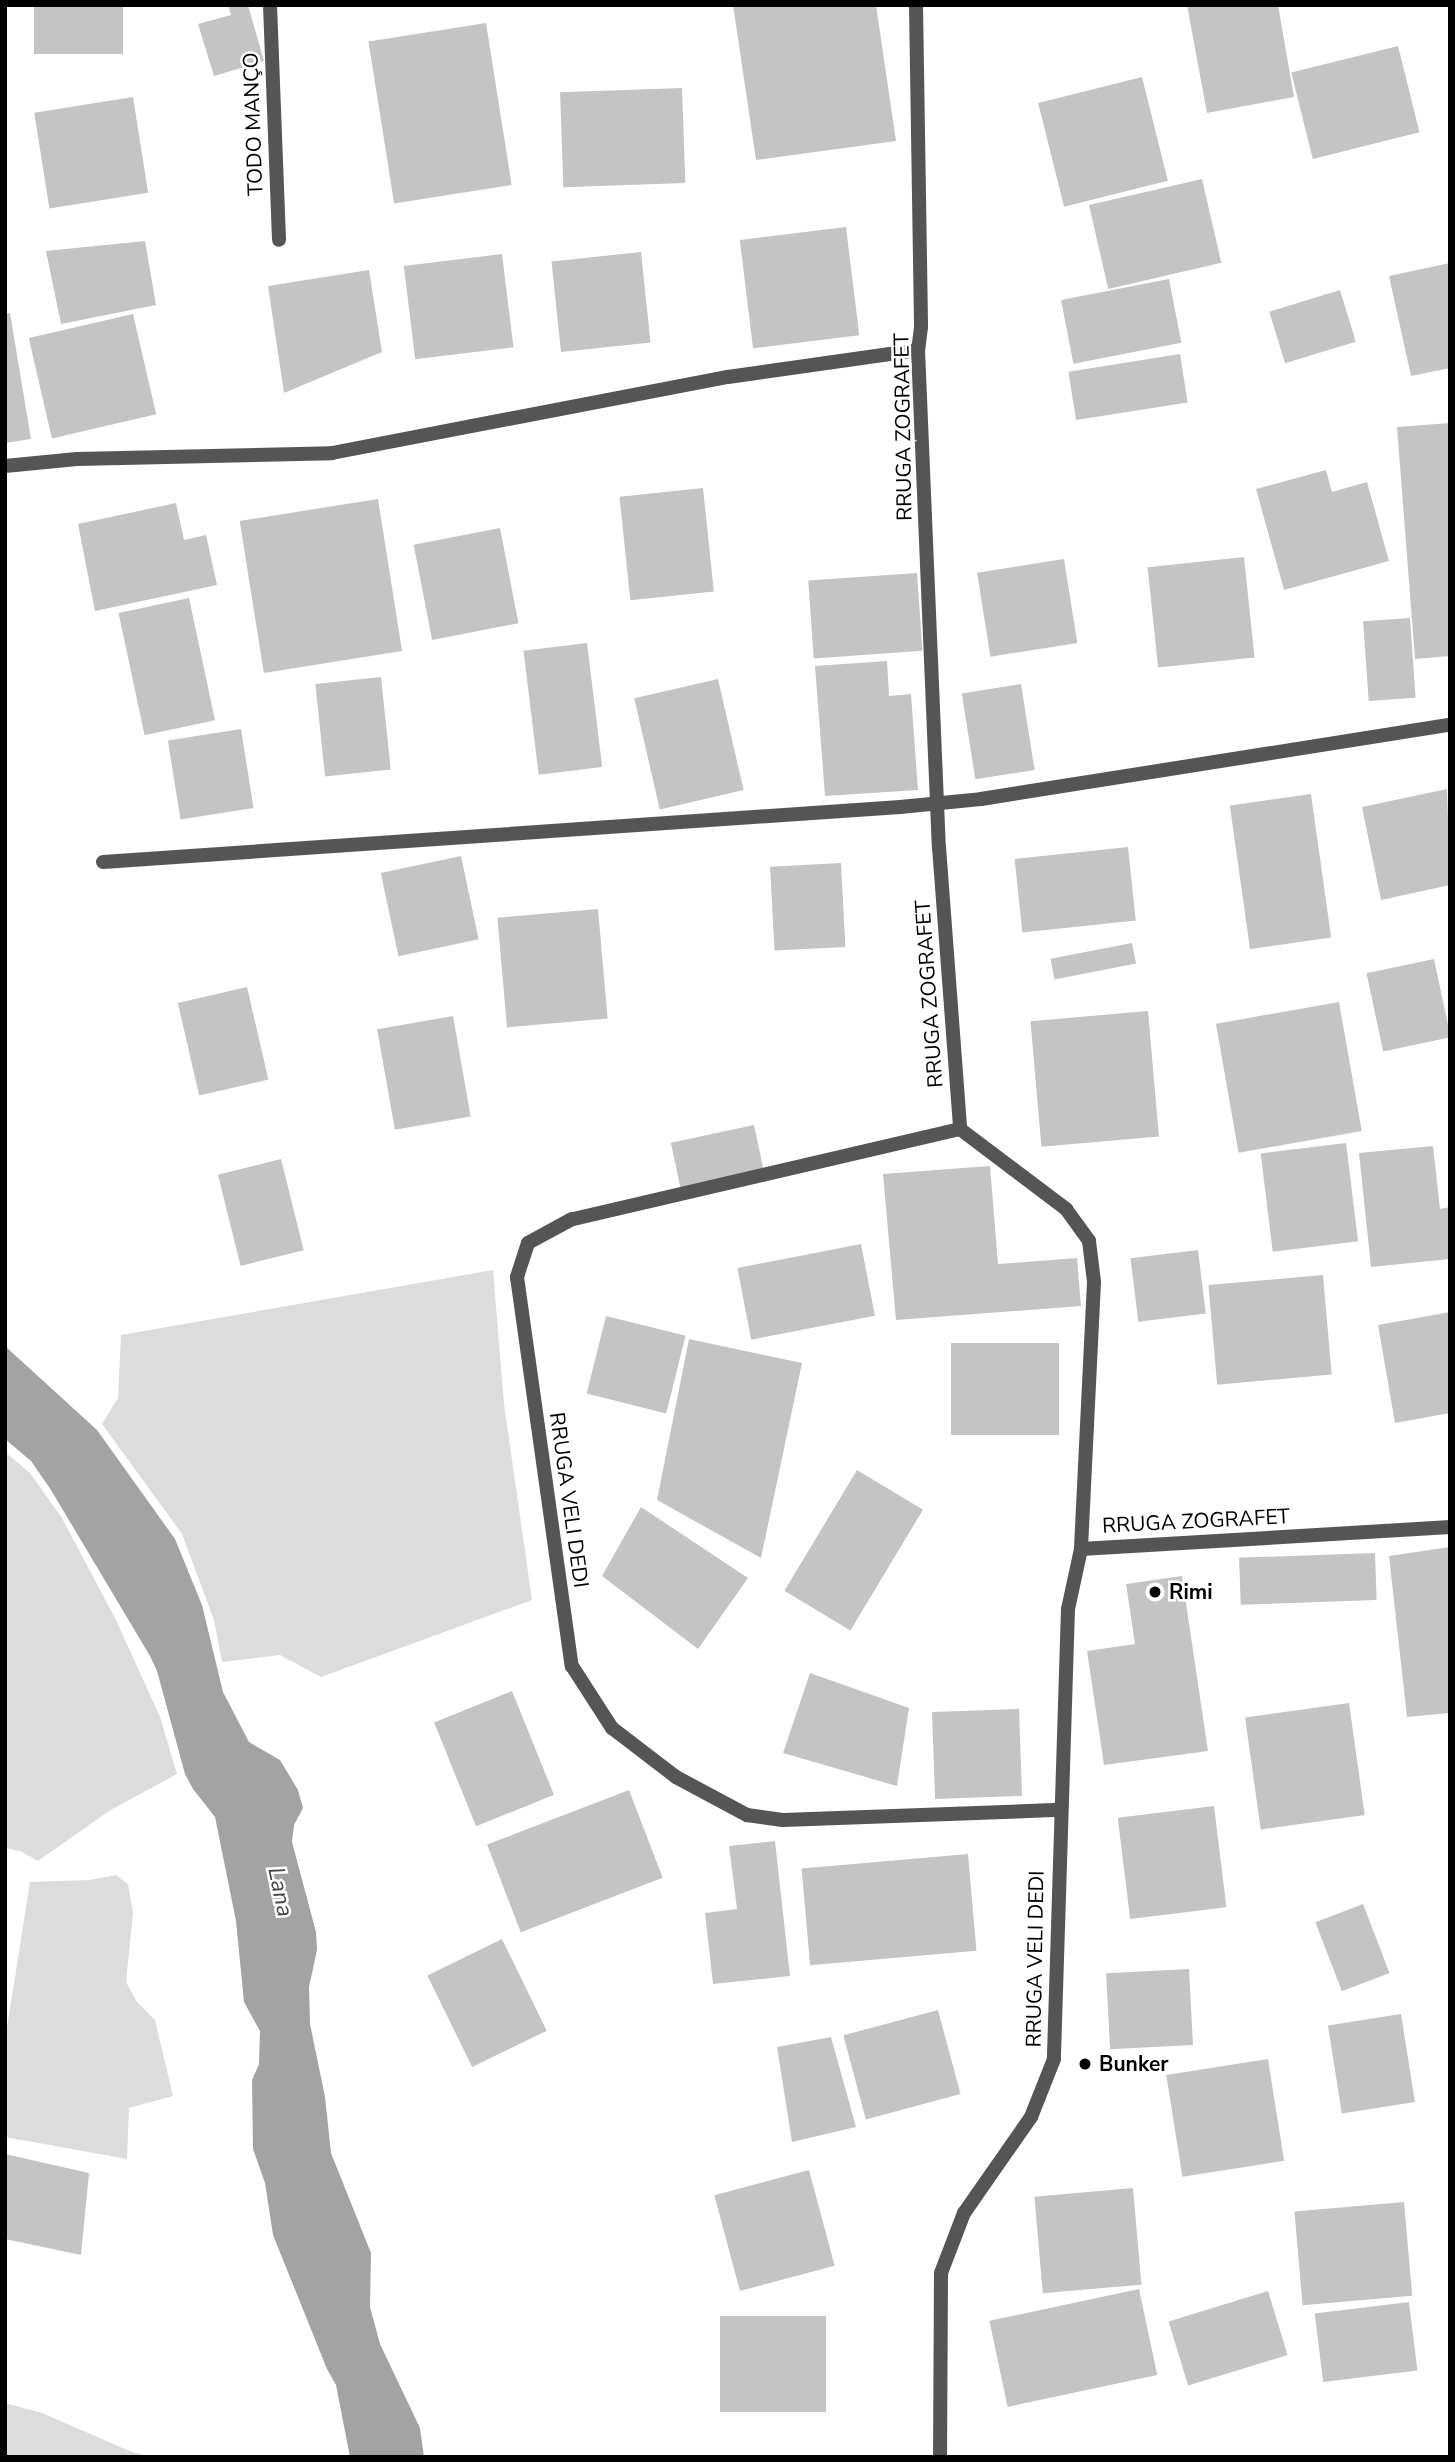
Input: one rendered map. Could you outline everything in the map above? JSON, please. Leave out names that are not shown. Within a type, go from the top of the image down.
[{"type":"street","name":"TODO MANÇO","points":[[270,5],[279,240]]},
{"type":"street","name":"RRUGA ZOGRAFET","points":[[916,5],[921,327],[918,350],[937,802],[960,1129],[1066,1209],[1089,1241],[1094,1282],[1081,1549],[1450,1527]]},
{"type":"street","points":[[5,467],[77,459],[332,453],[728,377],[918,350]]},
{"type":"street","points":[[103,862],[900,807],[981,799],[1450,725]]},
{"type":"street","name":"RRUGA VELI DEDI","points":[[960,1129],[572,1219],[528,1243],[517,1277],[572,1665],[612,1728],[676,1777],[747,1815],[783,1820],[1060,1810]]},
{"type":"street","name":"RRUGA VELI DEDI","points":[[940,2457],[942,2273],[964,2213],[1031,2117],[1054,2059],[1068,1609],[1081,1549]]},
{"type":"shaded area","points":[[493,1270],[504,1404],[532,1600],[321,1677],[280,1655],[222,1662],[214,1620],[182,1534],[102,1424],[118,1398],[121,1335]]},
{"type":"shaded area","points":[[5,1452],[30,1473],[62,1518],[116,1620],[160,1717],[177,1774],[109,1811],[38,1861],[20,1851],[5,1848]]},
{"type":"shaded area","points":[[116,1875],[128,1884],[133,1913],[126,1982],[137,2002],[155,2020],[173,2096],[129,2108],[127,2159],[5,2137],[5,2040],[30,1882],[89,1880]]},
{"type":"shaded area","points":[[5,2403],[42,2413],[132,2452],[152,2457],[5,2457]]},
{"type":"water","name":"Lana","points":[[5,1346],[97,1430],[175,1539],[202,1605],[223,1692],[249,1742],[280,1760],[298,1790],[303,1808],[294,1825],[292,1842],[316,1932],[317,1950],[309,1987],[310,2024],[325,2097],[331,2153],[371,2253],[370,2307],[380,2344],[420,2428],[424,2457],[350,2457],[336,2385],[327,2369],[273,2235],[265,2183],[253,2149],[252,2080],[259,2064],[260,2031],[244,2002],[236,1921],[215,1817],[185,1774],[157,1671],[150,1656],[51,1490],[31,1461],[5,1439]]},
{"type":"building","points":[[34,5],[123,5],[123,54],[34,54]]},
{"type":"building","points":[[228,5],[248,5],[264,61],[214,76],[198,24],[231,15]]},
{"type":"building","points":[[733,5],[876,5],[896,141],[756,160]]},
{"type":"building","points":[[1187,5],[1278,5],[1294,97],[1207,113]]},
{"type":"building","points":[[486,23],[512,185],[394,204],[368,42]]},
{"type":"building","points":[[1398,46],[1420,132],[1313,159],[1291,73]]},
{"type":"building","points":[[1142,77],[1168,181],[1064,207],[1038,103]]},
{"type":"building","points":[[682,88],[685,183],[563,187],[560,92]]},
{"type":"building","points":[[133,97],[148,193],[49,208],[34,113]]},
{"type":"building","points":[[1202,179],[1221,263],[1108,289],[1089,205]]},
{"type":"building","points":[[846,227],[859,335],[753,348],[740,240]]},
{"type":"building","points":[[145,241],[156,305],[61,324],[46,251]]},
{"type":"building","points":[[641,252],[651,343],[561,352],[551,261]]},
{"type":"building","points":[[502,254],[513,347],[415,359],[404,266]]},
{"type":"building","points":[[1450,263],[1450,368],[1411,376],[1389,276]]},
{"type":"building","points":[[369,270],[382,352],[284,393],[268,286]]},
{"type":"building","points":[[1169,279],[1181,343],[1073,364],[1061,300]]},
{"type":"building","points":[[1340,290],[1356,342],[1285,363],[1269,312]]},
{"type":"building","points":[[10,313],[31,439],[5,443],[5,314]]},
{"type":"building","points":[[133,314],[156,414],[52,438],[29,338]]},
{"type":"building","points":[[1180,354],[1188,402],[1076,420],[1068,372]]},
{"type":"building","points":[[1450,423],[1450,656],[1415,659],[1397,427]]},
{"type":"building","points":[[1326,470],[1332,492],[1367,482],[1389,561],[1284,590],[1256,489]]},
{"type":"building","points":[[703,488],[714,591],[630,600],[619,497]]},
{"type":"building","points":[[378,499],[402,651],[264,673],[240,521]]},
{"type":"building","points":[[176,503],[184,540],[206,535],[217,585],[95,611],[78,524]]},
{"type":"building","points":[[500,528],[519,623],[432,640],[414,545]]},
{"type":"building","points":[[1244,557],[1255,657],[1158,668],[1148,567]]},
{"type":"building","points":[[1064,559],[1077,643],[990,657],[977,573]]},
{"type":"building","points":[[917,573],[922,651],[814,658],[808,581]]},
{"type":"building","points":[[189,598],[215,720],[145,735],[119,613]]},
{"type":"building","points":[[1410,618],[1416,698],[1369,701],[1363,621]]},
{"type":"building","points":[[587,643],[602,767],[539,775],[523,651]]},
{"type":"building","points":[[887,661],[889,696],[911,694],[918,790],[825,796],[815,666]]},
{"type":"building","points":[[381,677],[391,769],[325,776],[315,684]]},
{"type":"building","points":[[718,679],[744,790],[660,809],[634,698]]},
{"type":"building","points":[[1021,684],[1035,770],[975,779],[962,693]]},
{"type":"building","points":[[241,729],[254,808],[180,820],[168,741]]},
{"type":"building","points":[[1447,789],[1450,885],[1381,900],[1362,807]]},
{"type":"building","points":[[1311,794],[1331,938],[1250,949],[1230,805]]},
{"type":"building","points":[[1128,847],[1136,921],[1022,933],[1015,859]]},
{"type":"building","points":[[461,856],[479,939],[398,956],[381,873]]},
{"type":"building","points":[[841,863],[845,947],[774,951],[770,867]]},
{"type":"building","points":[[598,909],[608,1019],[507,1027],[497,918]]},
{"type":"building","points":[[1132,943],[1136,964],[1055,979],[1051,959]]},
{"type":"building","points":[[1434,959],[1450,1037],[1383,1052],[1367,973]]},
{"type":"building","points":[[247,987],[268,1080],[199,1096],[178,1003]]},
{"type":"building","points":[[1339,1002],[1362,1131],[1239,1153],[1216,1024]]},
{"type":"building","points":[[1148,1011],[1159,1137],[1041,1147],[1030,1021]]},
{"type":"building","points":[[453,1016],[471,1116],[395,1130],[377,1029]]},
{"type":"building","points":[[754,1125],[764,1171],[681,1189],[671,1143]]},
{"type":"building","points":[[1346,1143],[1358,1241],[1273,1252],[1261,1153]]},
{"type":"building","points":[[1433,1146],[1440,1209],[1450,1207],[1450,1259],[1371,1267],[1359,1153]]},
{"type":"building","points":[[281,1159],[304,1250],[241,1266],[218,1175]]},
{"type":"building","points":[[990,1166],[998,1264],[1077,1258],[1081,1306],[896,1320],[883,1174]]},
{"type":"building","points":[[861,1244],[875,1316],[751,1340],[737,1268]]},
{"type":"building","points":[[1198,1250],[1206,1314],[1138,1322],[1131,1258]]},
{"type":"building","points":[[1323,1275],[1332,1375],[1217,1385],[1208,1285]]},
{"type":"building","points":[[1450,1312],[1450,1413],[1395,1423],[1378,1325]]},
{"type":"building","points":[[606,1316],[686,1336],[666,1413],[587,1394]]},
{"type":"building","points":[[689,1339],[802,1363],[761,1558],[657,1500]]},
{"type":"building","points":[[951,1343],[1059,1343],[1059,1435],[951,1435]]},
{"type":"building","points":[[857,1470],[923,1510],[850,1631],[784,1591]]},
{"type":"building","points":[[641,1507],[748,1578],[698,1649],[602,1576]]},
{"type":"building","points":[[1450,1547],[1450,1713],[1407,1717],[1389,1556]]},
{"type":"building","points":[[1375,1553],[1377,1600],[1241,1605],[1239,1558]]},
{"type":"building","points":[[1182,1576],[1208,1751],[1104,1765],[1087,1651],[1135,1644],[1126,1584]]},
{"type":"building","points":[[810,1673],[909,1708],[897,1786],[783,1753]]},
{"type":"building","points":[[512,1691],[554,1795],[476,1826],[434,1722]]},
{"type":"building","points":[[1349,1703],[1365,1815],[1261,1830],[1245,1718]]},
{"type":"building","points":[[1019,1709],[1022,1796],[935,1799],[932,1712]]},
{"type":"building","points":[[629,1790],[663,1878],[521,1932],[487,1844]]},
{"type":"building","points":[[1214,1806],[1226,1907],[1130,1919],[1118,1818]]},
{"type":"building","points":[[775,1841],[790,1976],[713,1984],[705,1913],[737,1909],[729,1846]]},
{"type":"building","points":[[968,1854],[976,1951],[810,1965],[802,1869]]},
{"type":"building","points":[[1363,1904],[1390,1973],[1342,1991],[1315,1922]]},
{"type":"building","points":[[502,1939],[547,2031],[472,2067],[427,1975]]},
{"type":"building","points":[[1189,1969],[1193,2045],[1110,2049],[1106,1973]]},
{"type":"building","points":[[938,2010],[961,2094],[866,2119],[843,2035]]},
{"type":"building","points":[[1401,2014],[1415,2102],[1342,2113],[1328,2026]]},
{"type":"building","points":[[831,2037],[856,2127],[792,2142],[777,2047]]},
{"type":"building","points":[[1268,2059],[1284,2161],[1182,2177],[1166,2075]]},
{"type":"building","points":[[5,2154],[89,2173],[81,2255],[5,2239]]},
{"type":"building","points":[[809,2170],[835,2266],[740,2291],[714,2195]]},
{"type":"building","points":[[1133,2188],[1141,2285],[1043,2293],[1034,2197]]},
{"type":"building","points":[[1404,2202],[1412,2296],[1303,2305],[1294,2212]]},
{"type":"building","points":[[1139,2289],[1157,2375],[1008,2407],[989,2321]]},
{"type":"building","points":[[1268,2291],[1288,2355],[1188,2385],[1169,2321]]},
{"type":"building","points":[[1409,2302],[1417,2370],[1323,2382],[1315,2314]]},
{"type":"building","points":[[720,2316],[826,2316],[826,2412],[720,2412]]},
{"type":"place","name":"Rimi","points":[[1155,1592]]},
{"type":"place","name":"Bunker","points":[[1085,2064]]}]
